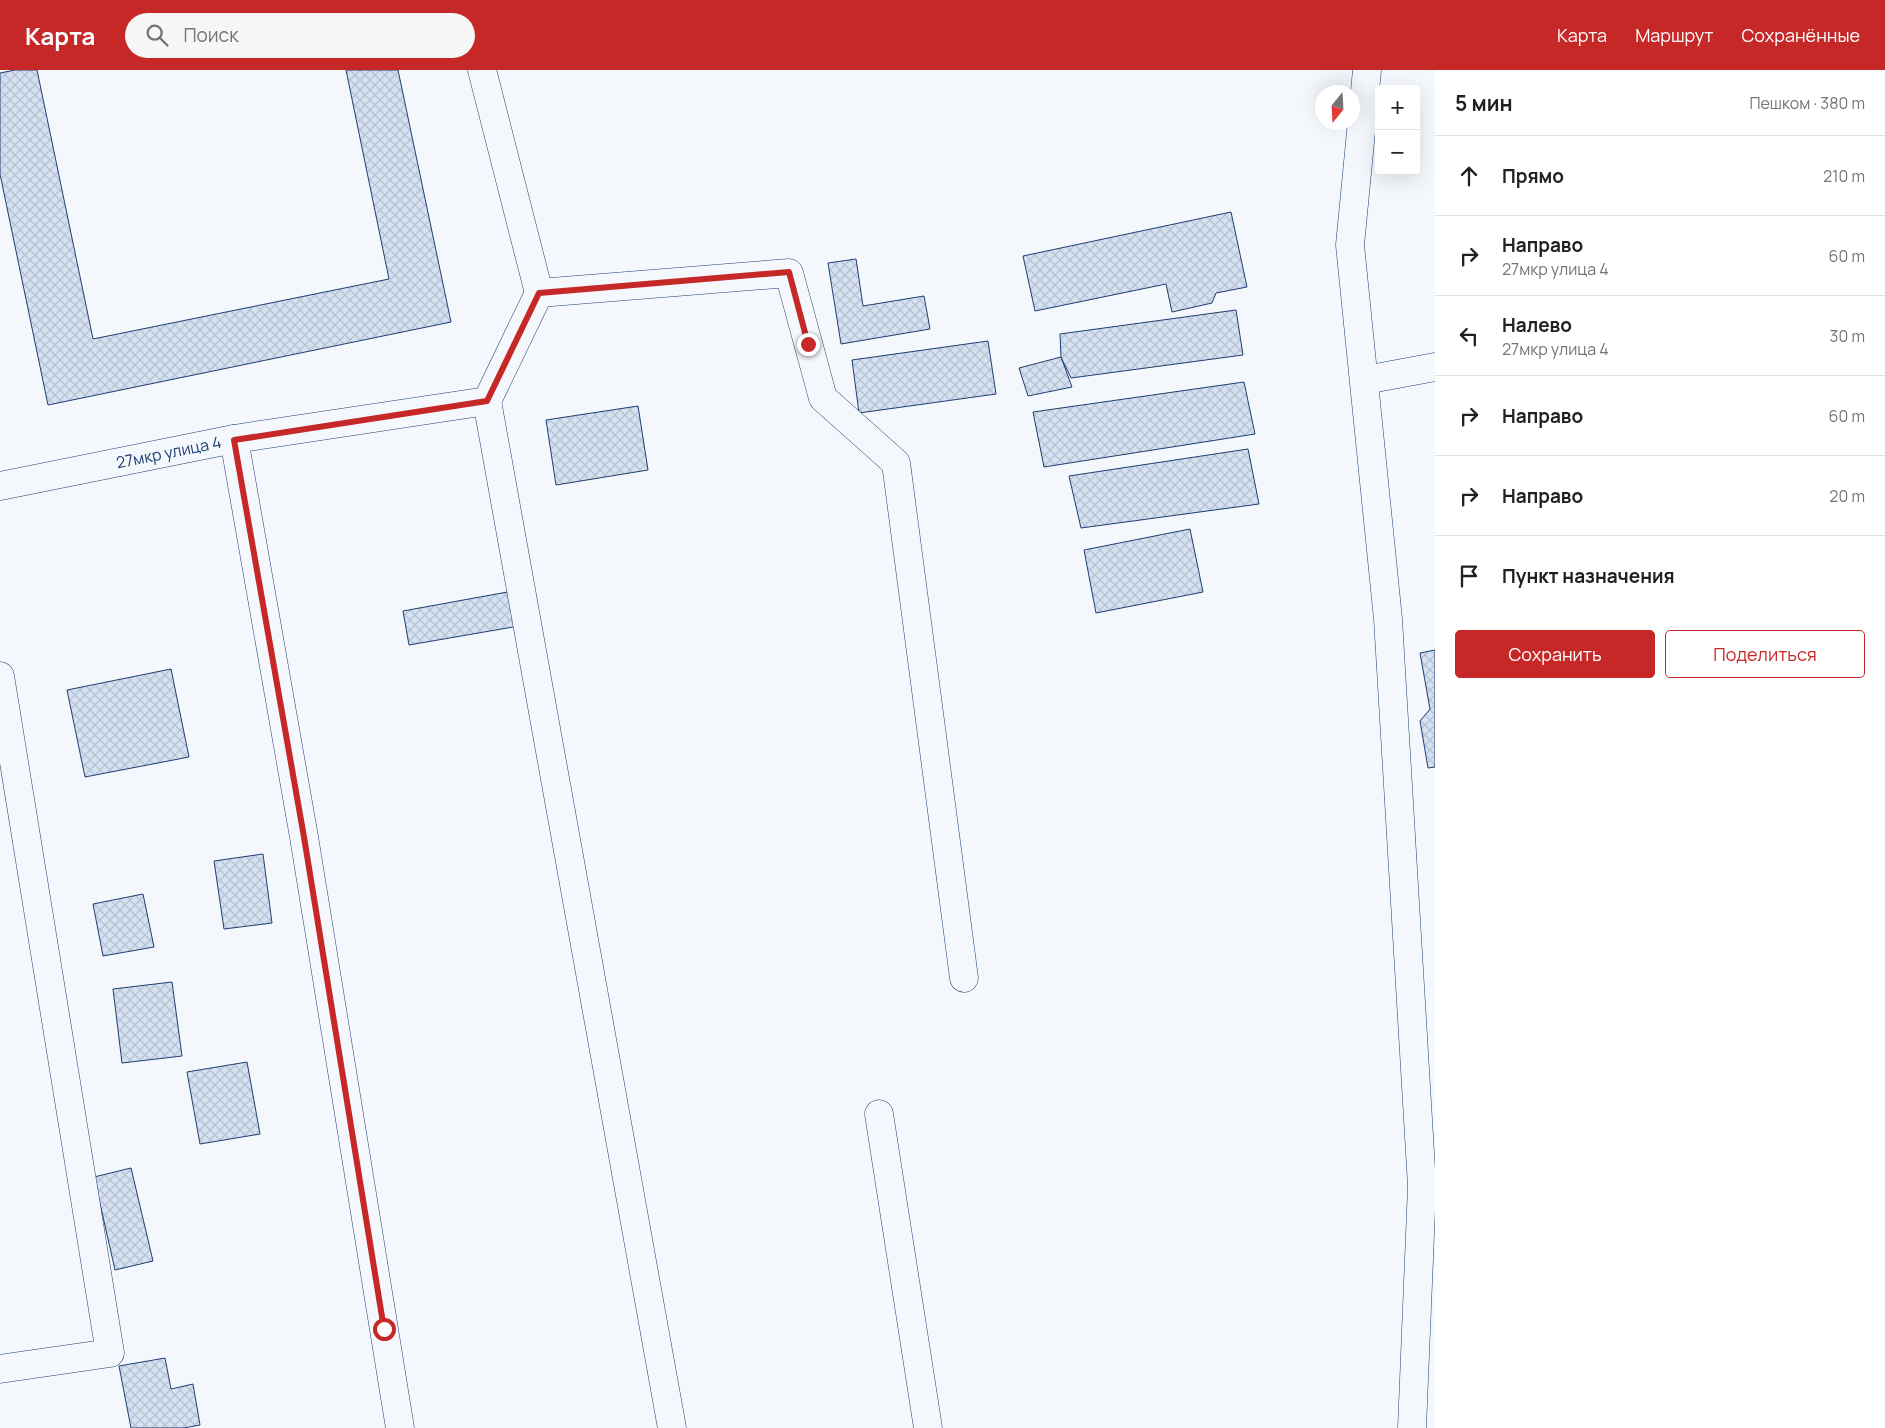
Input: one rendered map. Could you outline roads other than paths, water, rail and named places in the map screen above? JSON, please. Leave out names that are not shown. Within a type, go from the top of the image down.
[{"type":"street","points":[[482,70],[539,293],[487,401],[672,1428]]},
{"type":"street","points":[[1367,70],[1350,246],[1388,619],[1422,1186],[1412,1428]]},
{"type":"street","points":[[539,293],[789,272],[822,398],[896,463],[964,978]]},
{"type":"street","points":[[1365,380],[1435,367]]},
{"type":"street","name":"27мкр улица 4","points":[[0,486],[234,440],[487,401]]},
{"type":"street","points":[[234,440],[302,827],[400,1428]]},
{"type":"street","points":[[0,676],[110,1353],[0,1369]]},
{"type":"street","points":[[879,1114],[928,1428]]}]
